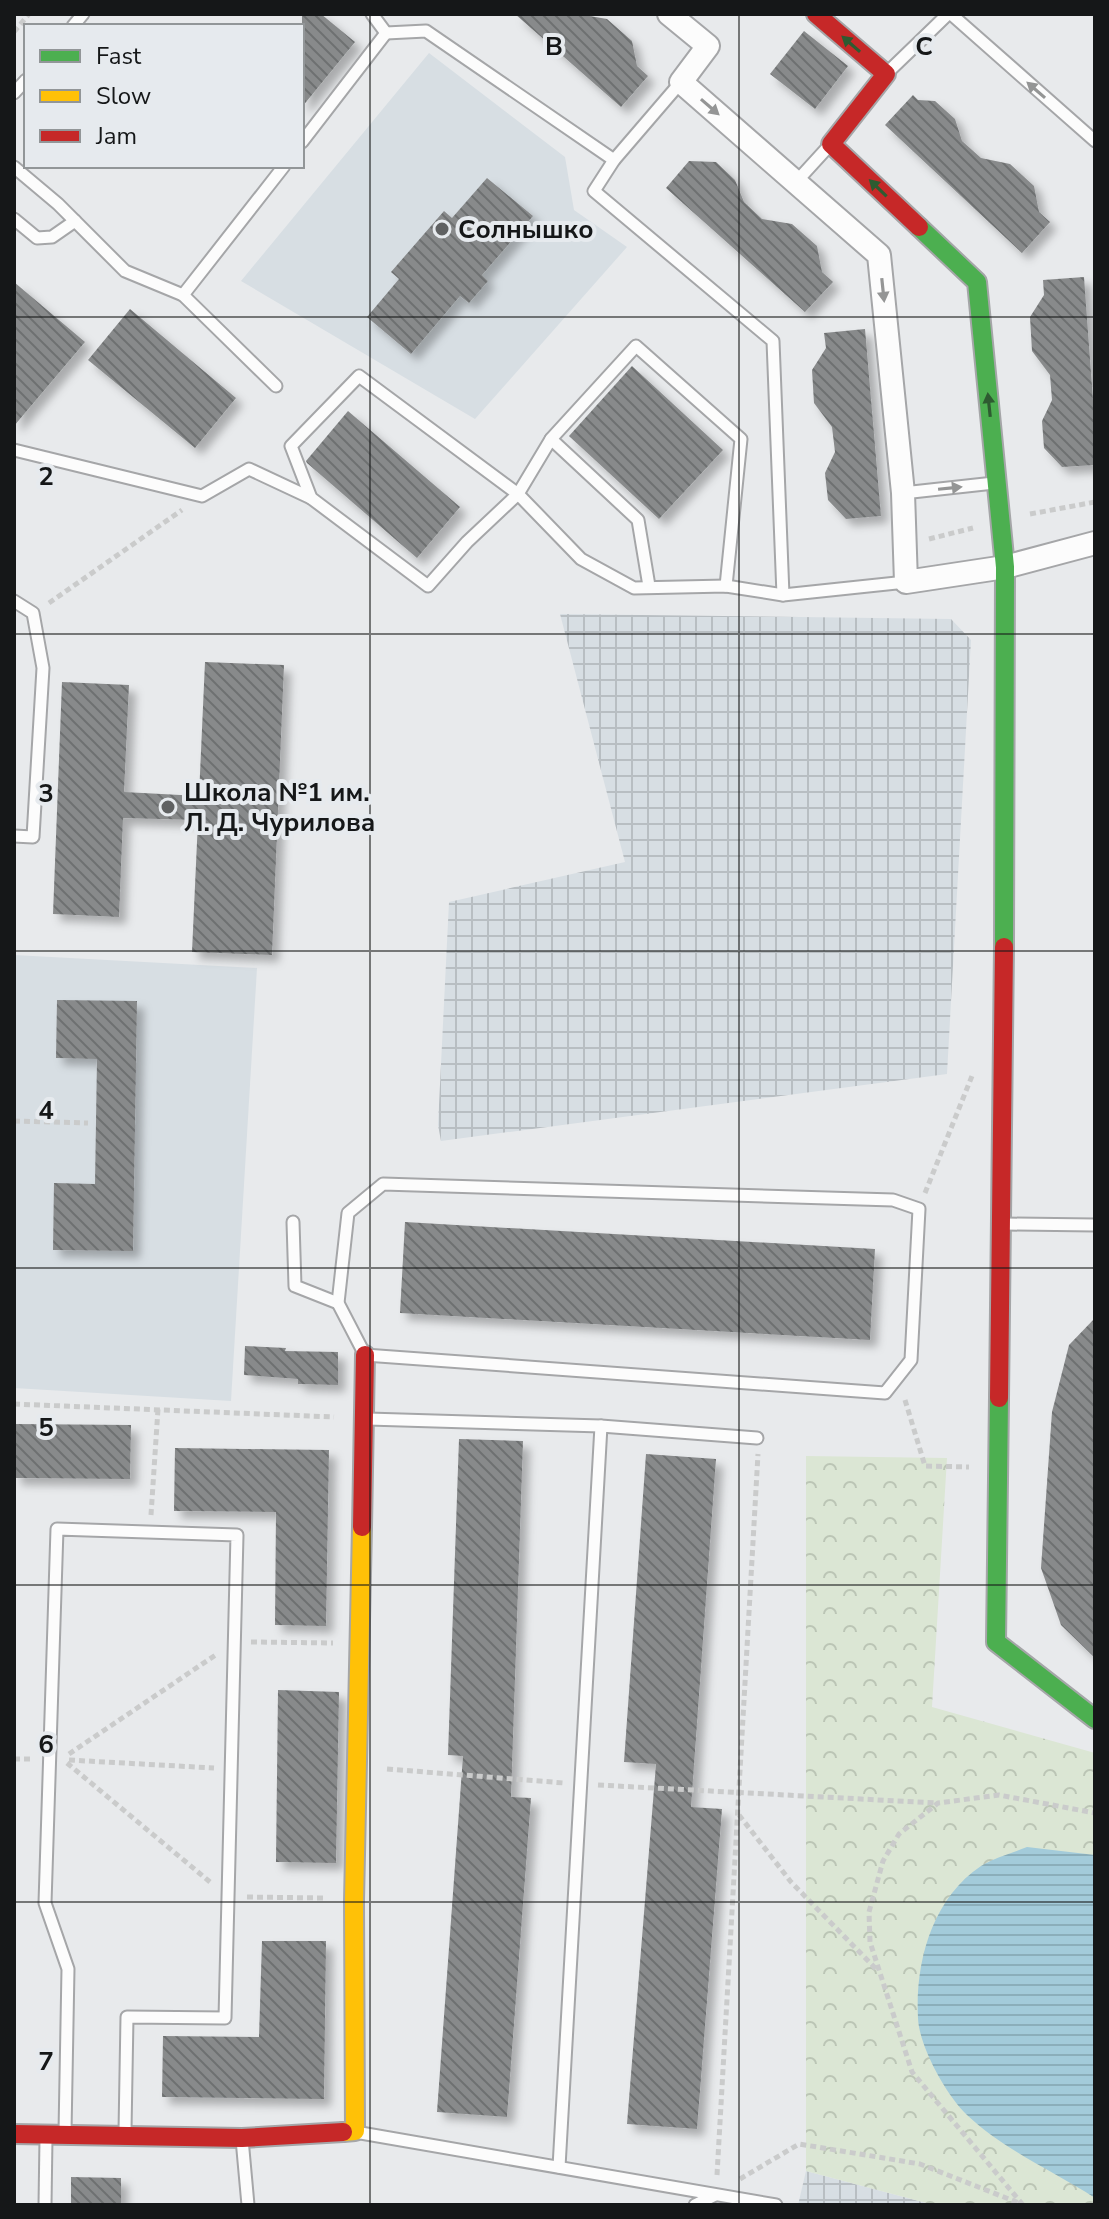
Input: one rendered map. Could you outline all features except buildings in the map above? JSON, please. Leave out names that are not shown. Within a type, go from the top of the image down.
[{"type":"street","points":[[669,14],[708,46],[681,82],[879,255],[903,493],[906,582],[1005,567],[1095,543]]},
{"type":"street","points":[[816,14],[886,74],[831,144],[977,282],[1005,567],[1005,1042],[996,1642],[1095,1719]]},
{"type":"street","points":[[14,2134],[242,2138],[355,2131],[354,1901],[365,1355]]},
{"type":"lane","points":[[372,14],[386,33]]},
{"type":"lane","points":[[886,74],[949,14],[1095,141]]},
{"type":"lane","points":[[304,139],[386,33],[426,31],[614,160]]},
{"type":"lane","points":[[681,82],[614,160],[594,191],[773,341],[783,595]]},
{"type":"lane","points":[[797,181],[831,144]]},
{"type":"lane","points":[[14,167],[125,271],[183,295],[276,386]]},
{"type":"lane","points":[[183,295],[282,168]]},
{"type":"lane","points":[[14,219],[37,238],[52,237],[75,221]]},
{"type":"lane","points":[[14,450],[202,496],[249,469],[311,498],[428,586],[467,542],[518,494],[551,439],[636,346],[741,439],[726,586]]},
{"type":"lane","points":[[311,498],[291,446],[359,376],[518,494],[581,559],[634,588],[726,586],[783,595],[906,582]]},
{"type":"lane","points":[[551,439],[638,520],[649,586]]},
{"type":"lane","points":[[903,493],[996,483]]},
{"type":"lane","points":[[14,601],[33,613],[43,668],[33,837],[14,836]]},
{"type":"lane","points":[[383,1184],[893,1200],[919,1209],[911,1360],[885,1393],[365,1355],[338,1303],[348,1213],[383,1184]]},
{"type":"lane","points":[[293,1222],[295,1286],[338,1303]]},
{"type":"lane","points":[[1001,1224],[1095,1225]]},
{"type":"lane","points":[[363,1419],[601,1426],[757,1438]]},
{"type":"lane","points":[[559,2167],[601,1426]]},
{"type":"lane","points":[[45,2205],[56,2135],[68,1969],[45,1903],[57,1529],[237,1535],[225,2018],[127,2017],[125,2136]]},
{"type":"lane","points":[[355,2131],[776,2205]]},
{"type":"lane","points":[[242,2138],[248,2205]]},
{"type":"lane","points":[[695,2205],[715,2195]]},
{"type":"path","points":[[14,32],[29,14]]},
{"type":"path","points":[[33,613],[202,496]]},
{"type":"path","points":[[1017,516],[1095,502]]},
{"type":"path","points":[[919,1209],[972,1075]]},
{"type":"path","points":[[14,1121],[88,1123]]},
{"type":"path","points":[[898,1376],[925,1466],[998,1467]]},
{"type":"path","points":[[14,1404],[363,1419]]},
{"type":"path","points":[[150,1532],[158,1409]]},
{"type":"path","points":[[715,2195],[759,1469],[757,1438]]},
{"type":"path","points":[[62,1759],[235,1641],[358,1644]]},
{"type":"path","points":[[62,1759],[231,1769]]},
{"type":"path","points":[[62,1759],[228,1896],[354,1901]]},
{"type":"path","points":[[358,1766],[581,1784],[938,1803],[999,1795],[1095,1813]]},
{"type":"path","points":[[938,1803],[899,1834],[883,1861],[869,1912],[870,1942],[912,2072],[1023,2205]]},
{"type":"path","points":[[738,1814],[791,1882],[880,1973]]},
{"type":"path","points":[[715,2195],[799,2144],[920,2164],[1023,2205]]},
{"type":"shaded area","name":"Солнышко","points":[[429,53],[565,157],[574,210],[627,247],[475,419],[241,281]]},
{"type":"shaded area","points":[[560,614],[951,619],[971,640],[947,1074],[441,1141],[438,1125],[449,902],[625,862]]},
{"type":"shaded area","points":[[14,955],[257,968],[231,1401],[14,1388]]},
{"type":"shaded area","points":[[806,2171],[934,2205],[798,2205]]},
{"type":"green space","points":[[806,1456],[947,1458],[932,1707],[1095,1753],[1095,2205],[934,2205],[806,2171]]},
{"type":"water","points":[[1027,1847],[1095,1855],[1095,2198],[1012,2149],[967,2115],[935,2070],[920,2029],[920,1975],[930,1933],[939,1914],[964,1880],[981,1866]]},
{"type":"traffic: fast","points":[[919,227],[977,282],[1005,567],[1004,947]]},
{"type":"traffic: fast","points":[[999,1398],[996,1642],[1095,1719]]},
{"type":"traffic: slow","points":[[343,2132],[355,2131],[354,1901],[362,1527]]},
{"type":"traffic: jam","points":[[816,14],[886,74],[831,144],[919,227]]},
{"type":"traffic: jam","points":[[999,1398],[1004,947]]},
{"type":"traffic: jam","points":[[362,1527],[365,1355]]},
{"type":"traffic: jam","points":[[14,2134],[242,2138],[343,2132]]},
{"type":"place","name":"Солнышко","points":[[442,229]]},
{"type":"place","name":"Школа №1 им. Л. Д. Чурилова","points":[[168,807]]}]
